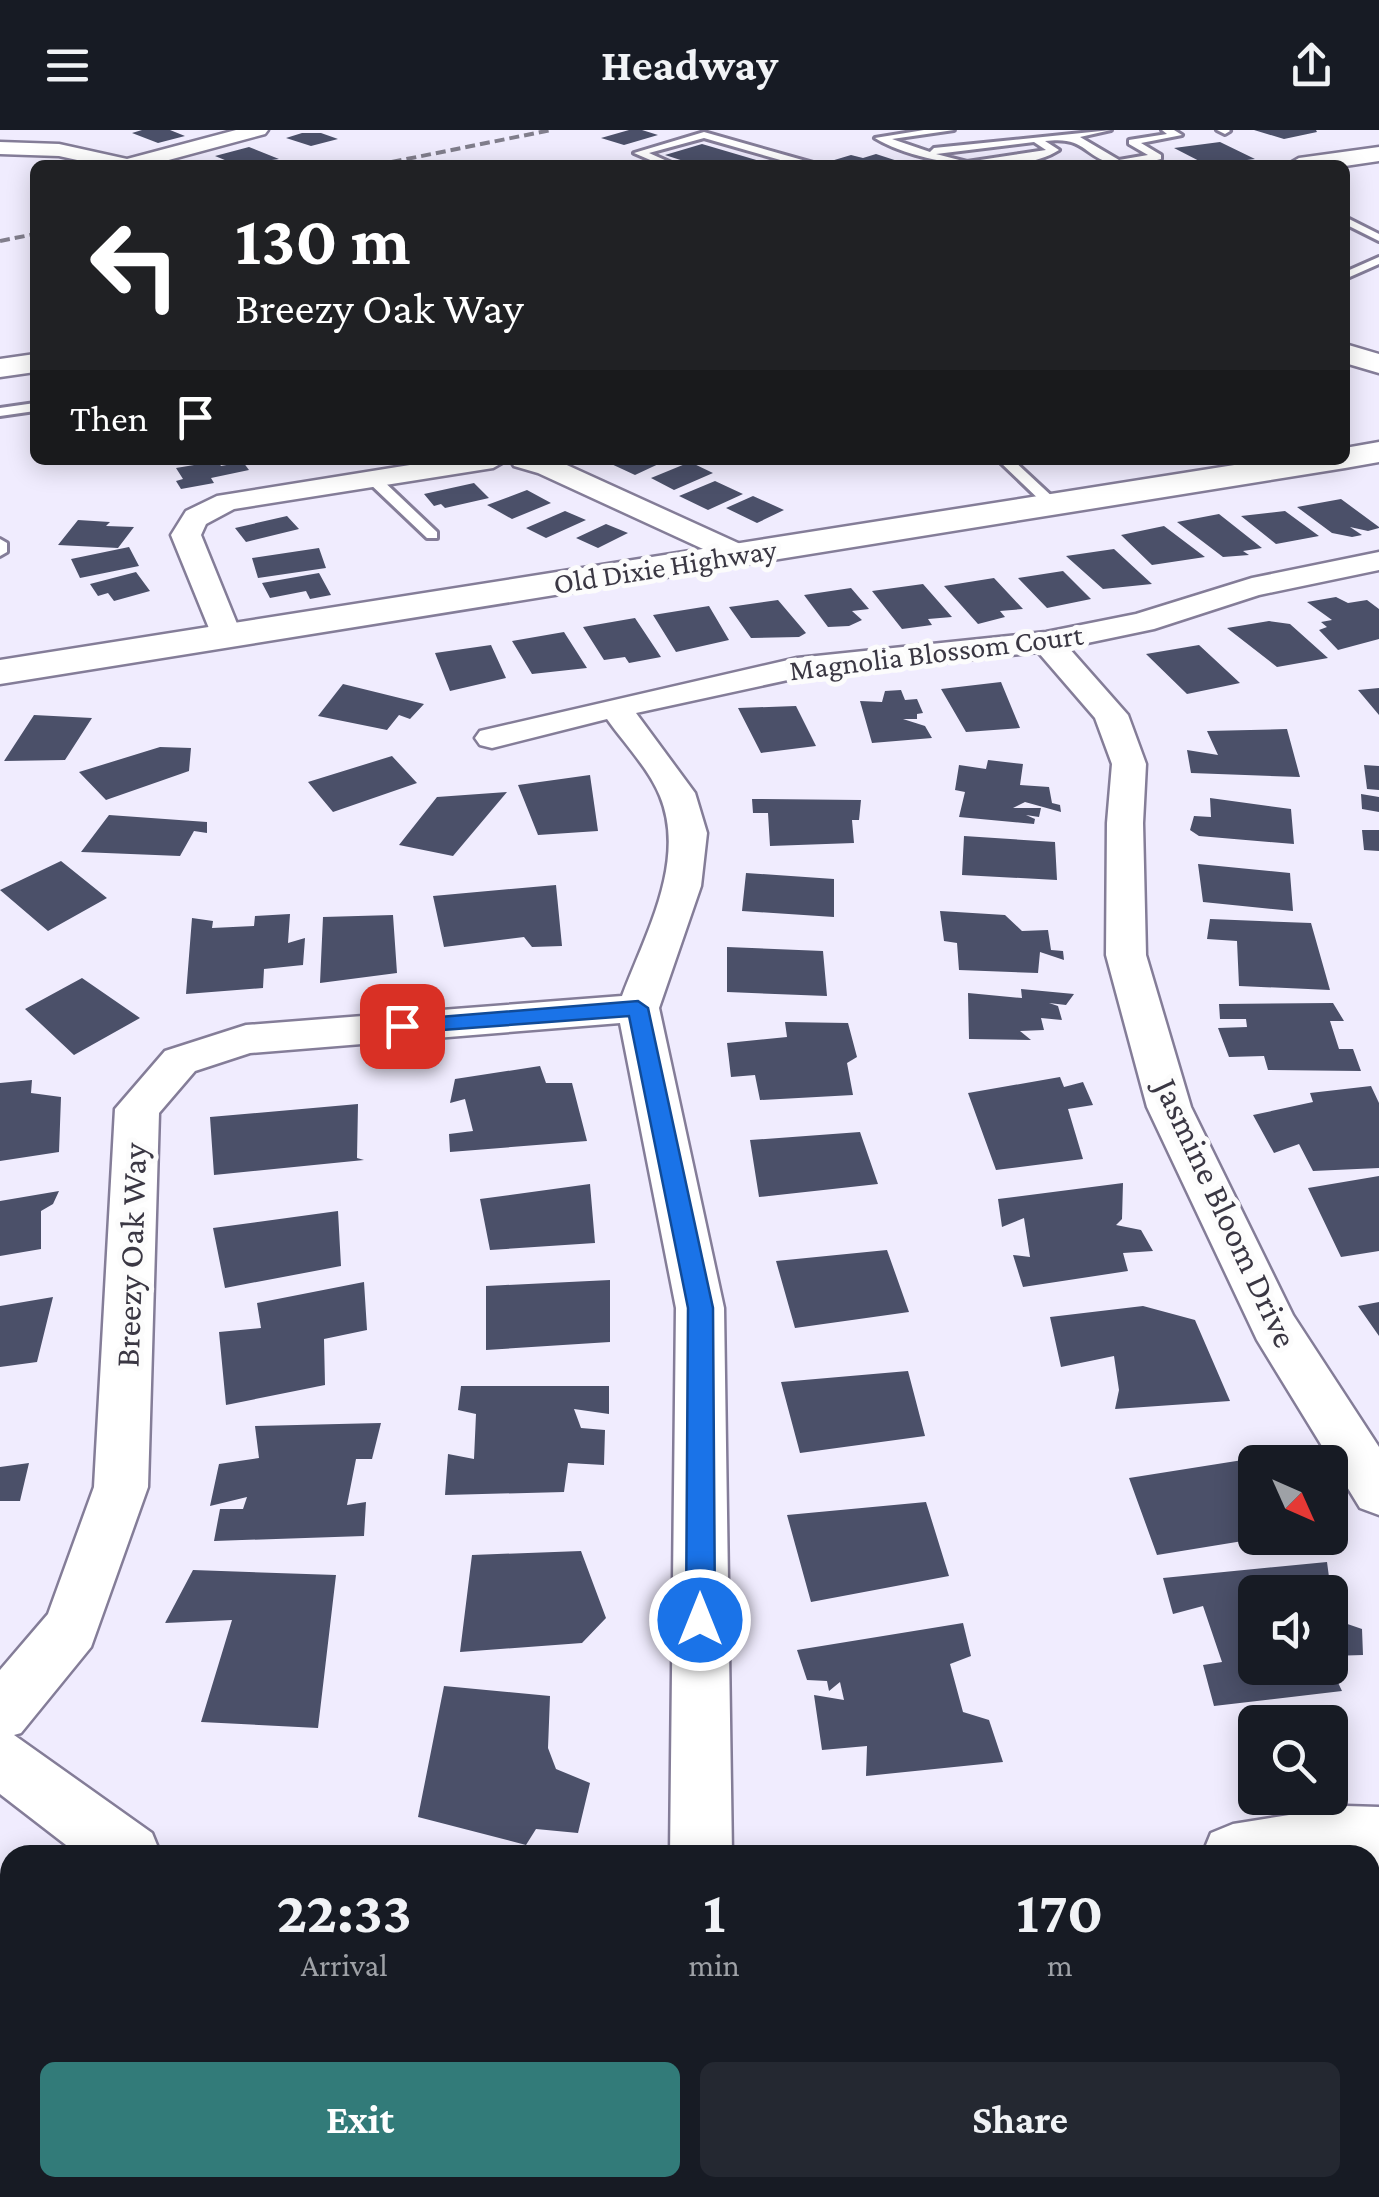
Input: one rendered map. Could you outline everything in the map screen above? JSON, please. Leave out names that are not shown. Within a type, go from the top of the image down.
[{"type":"street","points":[[146,160],[258,130]]},
{"type":"street","points":[[39,160],[59,150],[80,131]]},
{"type":"street","points":[[0,148],[59,150],[104,160]]},
{"type":"street","points":[[1336,160],[1379,154]]},
{"type":"street","points":[[16,172],[30,165]]},
{"type":"street","points":[[1350,178],[1379,174]]},
{"type":"street","points":[[0,344],[30,340]]},
{"type":"street","points":[[1350,355],[1379,364]]},
{"type":"street","points":[[0,368],[30,364]]},
{"type":"street","points":[[1350,457],[1379,452]]},
{"type":"street","points":[[226,636],[186,535],[188,525],[198,515],[227,502],[461,465]]},
{"type":"street","points":[[544,465],[738,554]]},
{"type":"street","name":"Old Dixie Highway","points":[[0,672],[1298,465]]},
{"type":"street","name":"Magnolia Blossom Court","points":[[492,738],[615,706],[797,668],[1046,642],[1143,622],[1252,587],[1379,561]]},
{"type":"street","name":"Jasmine Bloom Drive","points":[[1046,642],[1110,716],[1129,764],[1125,823],[1126,955],[1169,1107],[1274,1326],[1379,1492]]},
{"type":"street","points":[[615,706],[677,792],[689,833],[682,886],[638,1008],[700,1308],[701,1845]]},
{"type":"street","name":"Breezy Oak Way","points":[[0,1713],[72,1630],[121,1488],[137,1109],[158,1085],[180,1061],[246,1039],[638,1008]]},
{"type":"street","points":[[0,1758],[117,1845]]},
{"type":"street","points":[[1296,1845],[1346,1837],[1379,1838]]},
{"type":"lane","points":[[869,130],[880,138],[949,160]]},
{"type":"lane","points":[[880,138],[949,130]]},
{"type":"lane","points":[[919,152],[1106,130]]},
{"type":"lane","points":[[1141,160],[1158,157],[1132,142],[1177,135],[1167,130]]},
{"type":"lane","points":[[1066,132],[1112,160]]},
{"type":"lane","points":[[658,160],[640,153],[704,134],[792,160]]},
{"type":"lane","points":[[1004,160],[1054,150],[1035,139]]},
{"type":"lane","points":[[1350,223],[1379,238]]},
{"type":"lane","points":[[1350,274],[1379,260]]},
{"type":"lane","points":[[1350,274],[1379,280]]},
{"type":"lane","points":[[0,412],[30,408]]},
{"type":"lane","points":[[1010,465],[1052,504]]},
{"type":"lane","points":[[373,479],[432,535]]},
{"type":"lane","points":[[0,543],[0,552]]},
{"type":"building","points":[[170,130],[185,136],[158,143],[132,133]]},
{"type":"building","points":[[629,130],[658,135],[624,145],[601,138]]},
{"type":"building","points":[[1254,130],[1316,130],[1317,132],[1284,139]]},
{"type":"building","points":[[321,133],[338,139],[311,146],[286,138]]},
{"type":"building","points":[[1220,142],[1255,159],[1197,160],[1174,148]]},
{"type":"building","points":[[702,144],[756,160],[680,160],[665,155]]},
{"type":"building","points":[[249,147],[279,159],[225,160],[215,156]]},
{"type":"building","points":[[876,154],[895,160],[834,160],[851,155],[863,158]]},
{"type":"building","points":[[245,465],[249,470],[211,478],[214,483],[181,489],[176,481],[183,479],[176,468]]},
{"type":"building","points":[[613,465],[656,465],[635,475]]},
{"type":"building","points":[[683,465],[696,465],[713,473],[674,490],[651,478]]},
{"type":"building","points":[[715,481],[743,494],[708,510],[679,496]]},
{"type":"building","points":[[474,483],[489,498],[445,508],[441,504],[434,506],[424,494]]},
{"type":"building","points":[[527,490],[551,503],[512,519],[487,505]]},
{"type":"building","points":[[753,496],[784,510],[757,523],[726,508]]},
{"type":"building","points":[[1341,499],[1379,528],[1368,531],[1350,527],[1362,535],[1352,537],[1332,533],[1297,507]]},
{"type":"building","points":[[565,511],[586,520],[546,538],[526,528]]},
{"type":"building","points":[[1285,511],[1319,536],[1276,544],[1241,516]]},
{"type":"building","points":[[1219,514],[1262,548],[1243,551],[1249,555],[1223,557],[1177,522]]},
{"type":"building","points":[[287,516],[299,529],[246,542],[235,528]]},
{"type":"building","points":[[78,520],[134,527],[118,548],[58,545]]},
{"type":"building","points":[[606,524],[628,533],[598,548],[576,538]]},
{"type":"building","points":[[1164,526],[1205,557],[1152,565],[1121,535]]},
{"type":"building","points":[[129,547],[139,566],[80,578],[71,559]]},
{"type":"building","points":[[319,548],[326,568],[258,578],[252,558]]},
{"type":"building","points":[[1114,549],[1152,584],[1103,589],[1066,556]]},
{"type":"building","points":[[1063,571],[1091,599],[1047,608],[1018,578]]},
{"type":"building","points":[[136,572],[150,591],[114,601],[108,593],[98,596],[90,584]]},
{"type":"building","points":[[319,573],[331,595],[310,599],[306,591],[270,598],[262,583]]},
{"type":"building","points":[[994,578],[1023,609],[1000,611],[1005,617],[978,624],[944,586]]},
{"type":"building","points":[[923,584],[952,617],[928,619],[932,625],[902,629],[872,591]]},
{"type":"building","points":[[851,588],[869,609],[852,611],[862,620],[849,626],[828,627],[804,595]]},
{"type":"building","points":[[1336,597],[1348,603],[1367,600],[1379,609],[1379,639],[1338,650],[1319,630],[1327,627],[1321,622],[1332,620],[1307,602]]},
{"type":"building","points":[[778,600],[806,633],[799,637],[751,638],[729,607]]},
{"type":"building","points":[[709,606],[729,640],[676,652],[653,615]]},
{"type":"building","points":[[635,618],[661,657],[629,663],[625,657],[604,660],[583,627]]},
{"type":"building","points":[[1269,621],[1290,624],[1328,658],[1277,667],[1227,628]]},
{"type":"building","points":[[564,632],[587,668],[532,674],[512,641]]},
{"type":"building","points":[[491,645],[506,678],[450,691],[435,653]]},
{"type":"building","points":[[1199,645],[1240,683],[1187,694],[1146,654]]},
{"type":"building","points":[[1001,682],[1020,728],[966,732],[941,689]]},
{"type":"building","points":[[343,684],[424,704],[410,719],[399,715],[387,730],[318,716]]},
{"type":"building","points":[[1379,688],[1379,715],[1358,690]]},
{"type":"building","points":[[901,690],[905,700],[917,699],[923,713],[917,714],[917,719],[903,719],[925,726],[932,738],[872,743],[860,701],[882,702],[885,691]]},
{"type":"building","points":[[796,706],[816,746],[761,753],[738,708]]},
{"type":"building","points":[[34,715],[92,718],[65,760],[4,761]]},
{"type":"building","points":[[1287,729],[1300,777],[1191,773],[1187,750],[1218,755],[1207,731]]},
{"type":"building","points":[[160,747],[191,748],[189,771],[106,800],[79,772]]},
{"type":"building","points":[[392,756],[417,783],[333,812],[308,782]]},
{"type":"building","points":[[988,760],[1023,764],[1020,785],[1049,787],[1052,803],[1060,805],[1061,812],[1025,802],[1013,808],[1041,808],[1039,817],[1026,815],[1035,819],[1034,824],[959,817],[965,792],[955,790],[959,765],[986,769]]},
{"type":"building","points":[[1364,765],[1379,766],[1379,790],[1367,789]]},
{"type":"building","points":[[590,775],[598,831],[538,835],[518,785]]},
{"type":"building","points":[[507,792],[453,856],[399,845],[437,797]]},
{"type":"building","points":[[1361,794],[1379,797],[1379,812],[1362,809]]},
{"type":"building","points":[[1210,798],[1291,809],[1294,844],[1199,836],[1190,830],[1194,816],[1211,817]]},
{"type":"building","points":[[752,799],[861,800],[859,820],[852,820],[854,843],[770,846],[768,813],[753,813]]},
{"type":"building","points":[[109,815],[207,822],[207,833],[194,831],[180,856],[81,852]]},
{"type":"building","points":[[1362,830],[1379,830],[1379,851],[1364,850]]},
{"type":"building","points":[[964,836],[1055,842],[1057,880],[962,875]]},
{"type":"building","points":[[61,861],[107,898],[48,931],[0,890]]},
{"type":"building","points":[[1198,864],[1290,873],[1293,911],[1203,902]]},
{"type":"building","points":[[746,873],[834,879],[834,917],[742,911]]},
{"type":"building","points":[[556,885],[562,946],[532,947],[524,937],[444,947],[433,896]]},
{"type":"building","points":[[940,911],[1005,915],[1022,931],[1048,930],[1051,950],[1063,951],[1064,960],[1040,952],[1038,973],[959,970],[957,943],[944,941]]},
{"type":"building","points":[[290,914],[288,943],[305,938],[303,965],[264,969],[263,988],[186,994],[192,918],[213,921],[212,928],[254,926],[255,916]]},
{"type":"building","points":[[393,915],[397,973],[320,983],[323,917]]},
{"type":"building","points":[[1210,919],[1311,923],[1330,990],[1239,986],[1237,941],[1207,939]]},
{"type":"building","points":[[727,947],[823,951],[827,996],[727,992]]},
{"type":"building","points":[[82,978],[140,1018],[74,1055],[25,1009]]},
{"type":"building","points":[[1021,989],[1074,994],[1066,1005],[1049,1003],[1058,1006],[1062,1020],[1041,1018],[1044,1030],[1020,1031],[1031,1040],[969,1039],[968,993],[1022,998]]},
{"type":"building","points":[[1333,1003],[1344,1021],[1330,1021],[1339,1049],[1353,1049],[1361,1071],[1268,1070],[1264,1056],[1229,1057],[1218,1028],[1247,1027],[1246,1019],[1220,1019],[1219,1004]]},
{"type":"building","points":[[785,1022],[848,1023],[857,1057],[847,1063],[853,1095],[760,1100],[755,1075],[731,1077],[727,1043],[787,1037]]},
{"type":"building","points":[[540,1066],[546,1083],[572,1083],[587,1141],[450,1152],[449,1134],[473,1131],[465,1099],[450,1103],[455,1079]]},
{"type":"building","points":[[1060,1077],[1064,1087],[1083,1082],[1093,1105],[1068,1109],[1083,1159],[996,1170],[968,1093]]},
{"type":"building","points":[[32,1080],[31,1093],[61,1097],[59,1152],[0,1161],[0,1083]]},
{"type":"building","points":[[1371,1086],[1379,1103],[1379,1168],[1313,1171],[1299,1144],[1274,1153],[1253,1115],[1313,1102],[1310,1093]]},
{"type":"building","points":[[358,1104],[357,1158],[364,1160],[214,1175],[210,1117]]},
{"type":"building","points":[[860,1132],[878,1184],[759,1197],[750,1140]]},
{"type":"building","points":[[1379,1176],[1379,1251],[1341,1257],[1308,1188]]},
{"type":"building","points":[[1123,1183],[1122,1219],[1116,1225],[1141,1230],[1153,1251],[1123,1253],[1128,1271],[1023,1287],[1013,1255],[1030,1257],[1024,1218],[1002,1227],[998,1199]]},
{"type":"building","points":[[590,1184],[595,1243],[490,1250],[480,1199]]},
{"type":"building","points":[[59,1191],[53,1204],[41,1211],[41,1249],[0,1256],[0,1201]]},
{"type":"building","points":[[338,1211],[341,1266],[225,1288],[213,1228]]},
{"type":"building","points":[[887,1250],[909,1312],[795,1328],[776,1261]]},
{"type":"building","points":[[610,1280],[610,1342],[486,1350],[486,1286]]},
{"type":"building","points":[[364,1282],[367,1330],[324,1339],[325,1385],[226,1405],[219,1332],[261,1328],[257,1303]]},
{"type":"building","points":[[53,1297],[37,1362],[0,1367],[0,1306]]},
{"type":"building","points":[[1379,1302],[1379,1336],[1358,1306]]},
{"type":"building","points":[[1143,1306],[1195,1320],[1230,1401],[1115,1409],[1119,1390],[1114,1356],[1061,1367],[1050,1317]]},
{"type":"building","points":[[908,1371],[925,1436],[800,1453],[781,1382]]},
{"type":"building","points":[[461,1386],[609,1386],[609,1414],[574,1409],[581,1428],[605,1430],[604,1465],[568,1463],[564,1492],[445,1495],[448,1454],[474,1459],[476,1414],[458,1410]]},
{"type":"building","points":[[381,1423],[372,1459],[356,1459],[347,1505],[366,1502],[364,1536],[214,1541],[220,1509],[243,1509],[247,1497],[210,1506],[219,1464],[259,1458],[255,1426]]},
{"type":"building","points":[[1238,1461],[1238,1542],[1157,1555],[1129,1478]]},
{"type":"building","points":[[29,1463],[20,1501],[0,1501],[0,1467]]},
{"type":"building","points":[[926,1502],[949,1576],[811,1602],[787,1515]]},
{"type":"building","points":[[581,1551],[606,1618],[582,1643],[460,1652],[472,1555]]},
{"type":"building","points":[[1327,1562],[1329,1575],[1238,1575],[1238,1685],[1339,1685],[1342,1691],[1214,1706],[1203,1665],[1222,1662],[1203,1606],[1173,1614],[1163,1578]]},
{"type":"building","points":[[193,1570],[336,1575],[318,1728],[201,1722],[232,1620],[165,1623]]},
{"type":"building","points":[[963,1623],[971,1656],[950,1664],[963,1712],[989,1720],[1003,1762],[866,1776],[867,1746],[822,1750],[814,1695],[844,1700],[840,1682],[829,1691],[827,1681],[807,1680],[797,1650]]},
{"type":"building","points":[[1348,1624],[1362,1629],[1363,1655],[1348,1655]]},
{"type":"building","points":[[444,1686],[550,1696],[548,1748],[556,1769],[590,1783],[578,1833],[536,1829],[526,1845],[418,1817]]},
{"type":"railway","points":[[402,160],[551,130]]},
{"type":"railway","points":[[0,241],[30,235]]},
{"type":"route","points":[[402,1026],[638,1008],[700,1308],[700,1620]]}]
